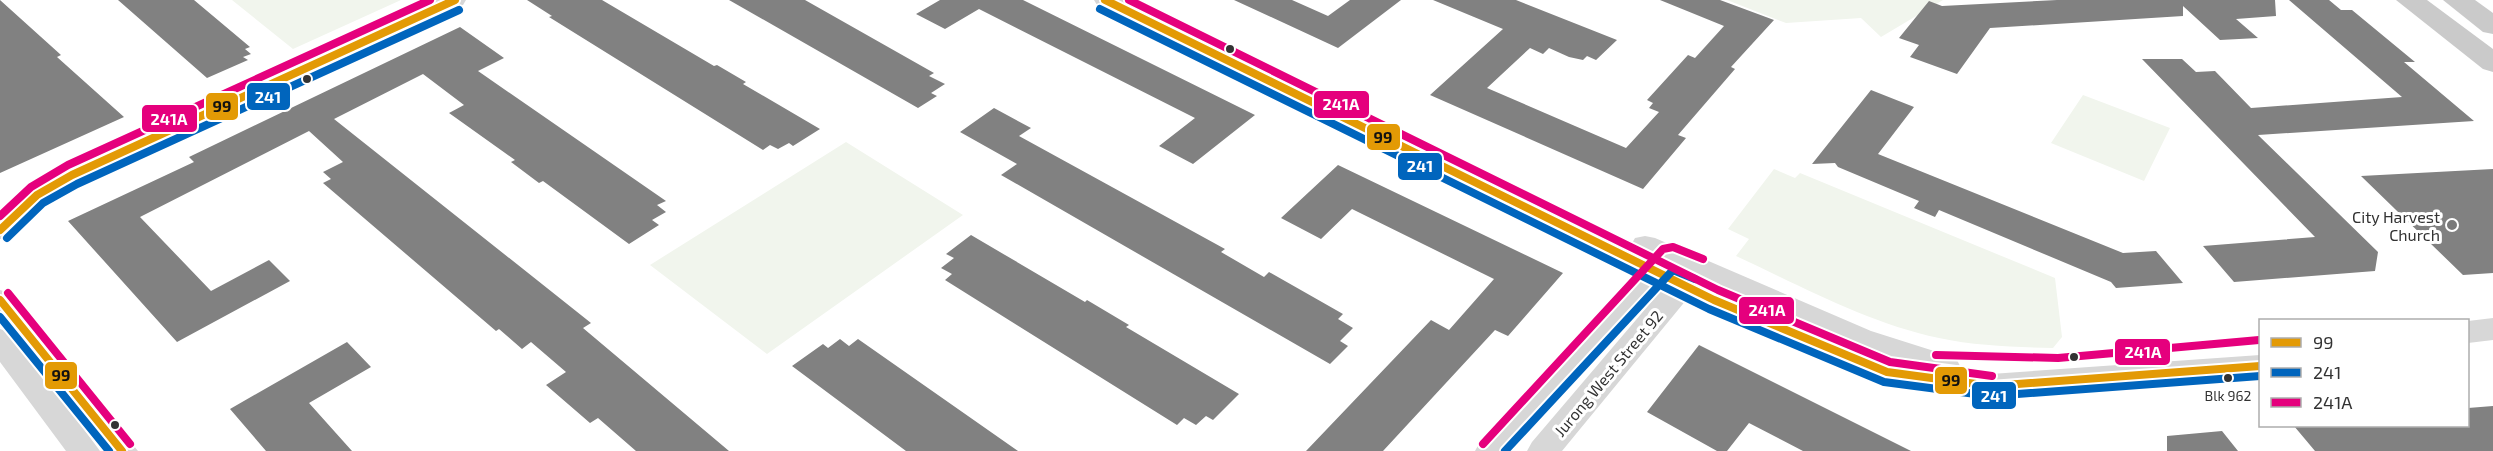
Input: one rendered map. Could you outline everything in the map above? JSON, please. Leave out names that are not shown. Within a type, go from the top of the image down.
[{"type":"main road","points":[[2410,0],[2493,63]]},
{"type":"main road","points":[[2457,0],[2493,26]]},
{"type":"street","points":[[0,212],[24,191],[62,169],[432,0]]},
{"type":"street","points":[[0,230],[36,195],[72,175],[455,0]]},
{"type":"street","points":[[1105,0],[1677,270],[1936,365],[1996,371],[2058,369],[2259,350]]},
{"type":"street","points":[[1131,0],[1677,270],[1714,300],[1887,372],[1991,386],[2259,366]]},
{"type":"street","name":"Jurong West Street 92","points":[[1491,451],[1677,270]]},
{"type":"street","name":"Jurong West Street 92","points":[[1543,451],[1677,270]]},
{"type":"street","points":[[0,300],[122,451]]},
{"type":"street","points":[[2469,332],[2493,329]]},
{"type":"street","points":[[0,340],[84,451]]},
{"type":"street","points":[[2469,350],[2493,348]]},
{"type":"shaded area","points":[[232,0],[401,0],[293,49]]},
{"type":"shaded area","points":[[1727,0],[1943,0],[1881,37],[1861,18],[1786,23]]},
{"type":"shaded area","points":[[2083,95],[2170,128],[2144,181],[2051,143]]},
{"type":"shaded area","points":[[846,142],[963,215],[767,354],[650,265]]},
{"type":"shaded area","points":[[1774,169],[1795,178],[1800,173],[2055,278],[2062,337],[2053,348],[2010,347],[1939,338],[1886,323],[1861,313],[1736,256],[1749,239],[1728,229]]},
{"type":"building","points":[[0,0],[61,55],[57,57],[124,117],[0,173]]},
{"type":"building","points":[[118,0],[194,0],[250,47],[245,49],[251,54],[243,57],[248,60],[207,78]]},
{"type":"building","points":[[527,0],[602,0],[714,66],[717,65],[746,82],[743,84],[820,129],[793,146],[789,143],[778,149],[770,145],[763,150],[549,17],[552,16]]},
{"type":"building","points":[[729,0],[805,0],[934,73],[929,76],[945,84],[931,93],[937,96],[918,108]]},
{"type":"building","points":[[940,0],[1023,0],[1255,115],[1193,164],[1159,146],[1195,118],[979,9],[945,29],[916,14]]},
{"type":"building","points":[[1234,0],[1292,0],[1328,16],[1350,0],[1401,0],[1338,48]]},
{"type":"building","points":[[1433,0],[1516,0],[1617,40],[1596,60],[1587,56],[1583,60],[1569,57],[1549,48],[1543,54],[1530,48],[1487,88],[1626,148],[1659,112],[1649,108],[1653,103],[1647,100],[1688,55],[1695,58],[1724,26],[1660,0],[1720,0],[1774,20],[1731,67],[1735,69],[1678,135],[1686,138],[1643,189],[1430,95],[1503,29]]},
{"type":"building","points":[[2057,0],[2275,0],[2276,16],[2236,19],[2258,38],[2220,40],[2183,6],[2183,16],[1990,28],[1957,74],[1910,57],[1919,45],[1899,38],[1929,1],[1942,6]]},
{"type":"building","points":[[2289,0],[2329,0],[2341,10],[2352,10],[2415,62],[2404,62],[2474,121],[2258,135],[2378,252],[2375,271],[2234,282],[2203,246],[2315,237],[2142,59],[2182,59],[2196,72],[2215,71],[2251,108],[2402,97]]},
{"type":"building","points":[[460,27],[504,58],[478,71],[666,201],[657,205],[666,212],[652,220],[659,225],[629,244],[543,181],[539,183],[511,162],[515,160],[449,113],[464,105],[423,74],[334,119],[591,323],[583,328],[729,451],[636,451],[598,418],[590,423],[546,385],[566,372],[531,342],[522,349],[499,329],[496,331],[323,183],[331,179],[323,172],[343,162],[309,131],[140,217],[211,291],[269,260],[290,281],[177,342],[68,221],[194,162],[189,157]]},
{"type":"building","points":[[1871,90],[1914,107],[1878,154],[2123,253],[2156,251],[2183,283],[2116,288],[2111,282],[1939,210],[1935,217],[1914,208],[1919,201],[1838,167],[1835,163],[1812,164]]},
{"type":"building","points":[[994,108],[1031,128],[1019,136],[1225,249],[1221,252],[1264,277],[1269,272],[1343,314],[1338,319],[1353,328],[1340,341],[1348,346],[1330,364],[1001,175],[1017,164],[960,132]]},
{"type":"building","points":[[1338,165],[1563,273],[1508,336],[1495,330],[1383,451],[1306,451],[1431,320],[1449,330],[1494,279],[1352,209],[1321,239],[1281,218]]},
{"type":"building","name":"City Harvest Church","points":[[2493,169],[2493,273],[2463,275],[2361,176]]},
{"type":"building","points":[[971,235],[1085,302],[1087,300],[1129,325],[1126,327],[1239,394],[1213,420],[1206,416],[1196,425],[1184,418],[1177,425],[945,280],[952,274],[941,268],[954,258],[946,254]]},
{"type":"building","points":[[840,339],[849,346],[858,339],[1018,451],[906,451],[792,366],[823,344],[828,348]]},
{"type":"building","points":[[347,342],[371,367],[309,403],[352,451],[266,451],[230,409]]},
{"type":"building","points":[[1699,345],[1911,451],[1803,451],[1749,423],[1727,451],[1717,451],[1647,412]]},
{"type":"building","points":[[2493,406],[2493,451],[2315,451],[2295,427],[2469,427],[2469,408]]},
{"type":"building","points":[[2222,431],[2238,451],[2167,451],[2167,436]]},
{"type":"transit line","name":"241A","points":[[0,216],[31,187],[68,165],[430,0]]},
{"type":"transit line","name":"99","points":[[0,230],[37,195],[72,175],[455,0]]},
{"type":"transit line","name":"99","points":[[1105,0],[1714,300],[1887,372],[1991,386],[2259,366]]},
{"type":"transit line","name":"241A","points":[[1129,0],[1718,290],[1890,362],[1992,376]]},
{"type":"transit line","name":"241","points":[[1100,9],[1709,309],[1884,382],[1991,396],[2259,376]]},
{"type":"transit line","name":"241","points":[[7,238],[43,203],[77,184],[459,10]]},
{"type":"transit line","name":"241A","points":[[1483,444],[1663,249],[1673,247],[1703,259]]},
{"type":"transit line","name":"241","points":[[1505,451],[1673,270],[1695,279]]},
{"type":"transit line","name":"241A","points":[[8,293],[130,444]]},
{"type":"transit line","name":"99","points":[[0,300],[122,451]]},
{"type":"transit line","name":"241","points":[[0,317],[109,451]]},
{"type":"transit line","name":"241A","points":[[1936,355],[2017,359],[2058,358],[2259,340]]},
{"type":"place","name":"City Harvest Church","points":[[2452,225]]},
{"type":"place","name":"Blk 962","points":[[2228,378]]}]
